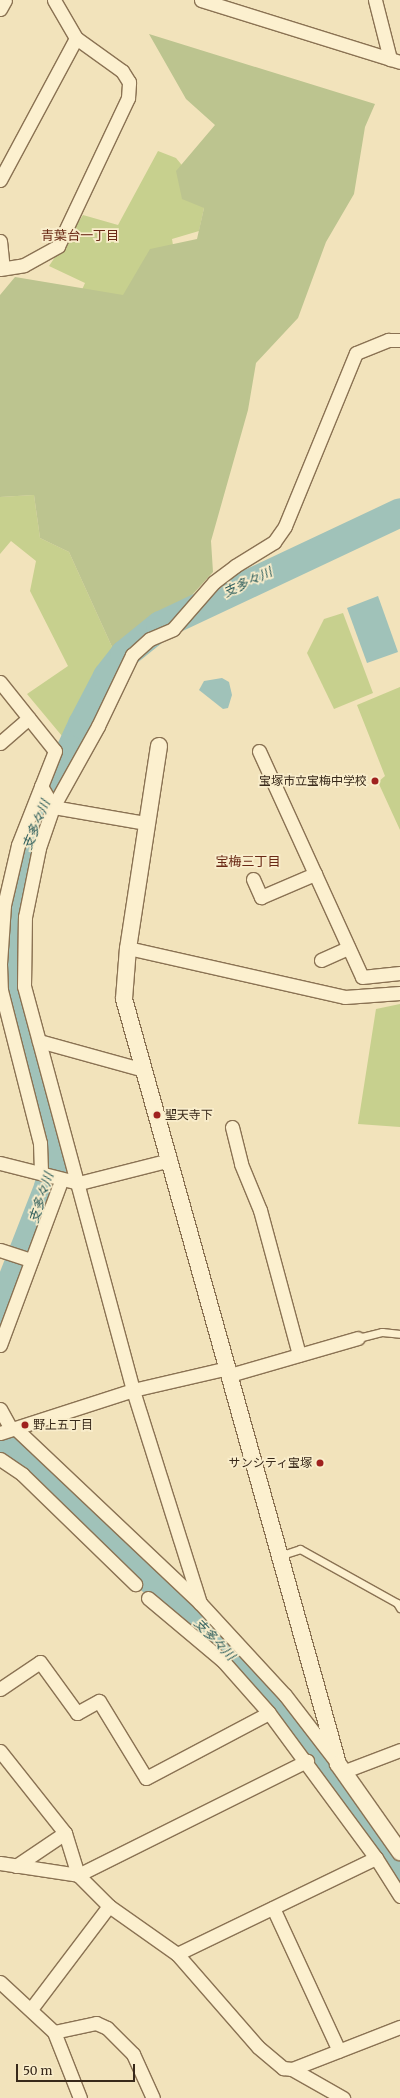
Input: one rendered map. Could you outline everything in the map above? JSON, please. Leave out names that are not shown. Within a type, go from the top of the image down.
[{"type":"street","points":[[0,9],[5,0]]},
{"type":"street","points":[[0,241],[2,269],[24,265],[58,246],[128,98],[129,82],[122,71],[76,38],[54,0]]},
{"type":"street","points":[[202,0],[395,61]]},
{"type":"street","points":[[375,0],[395,61]]},
{"type":"street","points":[[0,180],[76,38]]},
{"type":"street","points":[[200,1602],[134,1390],[24,986],[25,916],[39,848],[53,807],[98,726],[132,655],[150,639],[173,629],[201,598],[235,566],[274,542],[285,526],[356,353],[388,340],[400,340]]},
{"type":"street","points":[[0,682],[55,751],[18,845],[4,905],[1,990],[40,1143],[41,1173]]},
{"type":"street","points":[[0,743],[29,718]]},
{"type":"street","points":[[159,746],[146,822],[123,992],[342,1768]]},
{"type":"street","points":[[258,751],[362,976],[400,973]]},
{"type":"street","points":[[41,786],[53,807]]},
{"type":"street","points":[[53,807],[146,822]]},
{"type":"street","points":[[253,879],[261,897],[315,874]]},
{"type":"street","points":[[128,948],[344,996],[400,993]]},
{"type":"street","points":[[321,960],[348,948]]},
{"type":"street","points":[[0,1036],[14,1040]]},
{"type":"street","points":[[39,1041],[144,1070]]},
{"type":"street","points":[[232,1127],[241,1164],[260,1210],[299,1355]]},
{"type":"street","points":[[0,1163],[41,1173],[61,1181],[78,1183],[170,1160]]},
{"type":"street","points":[[0,1345],[61,1181]]},
{"type":"street","points":[[0,1250],[31,1260]]},
{"type":"street","points":[[9,1430],[134,1390],[299,1355],[358,1338]]},
{"type":"street","points":[[0,1409],[9,1430],[200,1602],[286,1695],[342,1768],[400,1852]]},
{"type":"street","points":[[0,1459],[22,1474],[134,1584]]},
{"type":"street","points":[[148,1598],[224,1661],[269,1713],[306,1761],[376,1858],[400,1896]]},
{"type":"street","points":[[0,1688],[40,1662],[77,1713],[99,1701],[146,1778],[269,1713]]},
{"type":"street","points":[[342,1768],[400,1750]]},
{"type":"street","points":[[0,1751],[65,1833],[78,1875],[109,1906],[177,1954],[258,2047],[283,2068],[292,2069],[343,2098]]},
{"type":"street","points":[[0,1863],[78,1875],[306,1761]]},
{"type":"street","points":[[16,1866],[65,1833]]},
{"type":"street","points":[[177,1954],[376,1858]]},
{"type":"street","points":[[31,2009],[109,1906]]},
{"type":"street","points":[[273,1908],[339,2052]]},
{"type":"street","points":[[0,1982],[31,2009],[54,2032],[80,2098]]},
{"type":"street","points":[[54,2032],[96,2023],[107,2028],[133,2054],[153,2098]]},
{"type":"street","points":[[292,2069],[400,2027]]},
{"type":"lane","points":[[358,1338],[382,1332],[400,1334]]},
{"type":"lane","points":[[282,1555],[300,1550],[397,1603],[400,1608]]},
{"type":"green space","points":[[149,34],[375,104],[365,127],[354,194],[326,242],[298,318],[256,363],[248,410],[211,541],[213,572],[183,605],[163,614],[113,649],[69,552],[40,538],[34,495],[0,497],[0,295],[15,277],[123,295],[150,249],[197,239],[204,208],[182,199],[176,171],[215,125],[186,99]]},
{"type":"green space","points":[[158,151],[176,158],[190,175],[204,208],[199,231],[172,239],[184,313],[51,359],[85,283],[49,266],[83,215],[118,225]]},
{"type":"green space","points":[[34,495],[40,538],[69,552],[113,649],[62,736],[27,694],[68,666],[30,591],[36,561],[11,541],[0,554],[0,497]]},
{"type":"green space","points":[[343,613],[373,693],[334,709],[307,653],[324,619]]},
{"type":"green space","points":[[400,687],[400,830],[378,782],[385,776],[357,705]]},
{"type":"green space","points":[[400,1004],[400,1127],[358,1124],[376,1009]]},
{"type":"water","points":[[378,596],[398,652],[367,663],[347,608]]},
{"type":"water","points":[[222,678],[229,682],[232,695],[228,708],[223,709],[199,690],[204,681]]},
{"type":"waterway","name":"支多々川","points":[[0,1310],[48,1187],[54,1156],[10,979],[16,894],[29,839],[82,724],[107,676],[124,654],[160,625],[400,512]]},
{"type":"waterway","name":"支多々川","points":[[0,1430],[15,1454],[212,1636],[284,1720],[400,1876]]},
{"type":"place","name":"宝塚市立宝梅中学校","points":[[375,781]]},
{"type":"place","name":"聖天寺下","points":[[157,1115]]},
{"type":"place","name":"野上五丁目","points":[[25,1425]]},
{"type":"place","name":"サンシティ宝塚","points":[[320,1463]]},
{"type":"district","name":"青葉台一丁目","points":[[80,236]]},
{"type":"district","name":"宝梅三丁目","points":[[248,862]]}]
